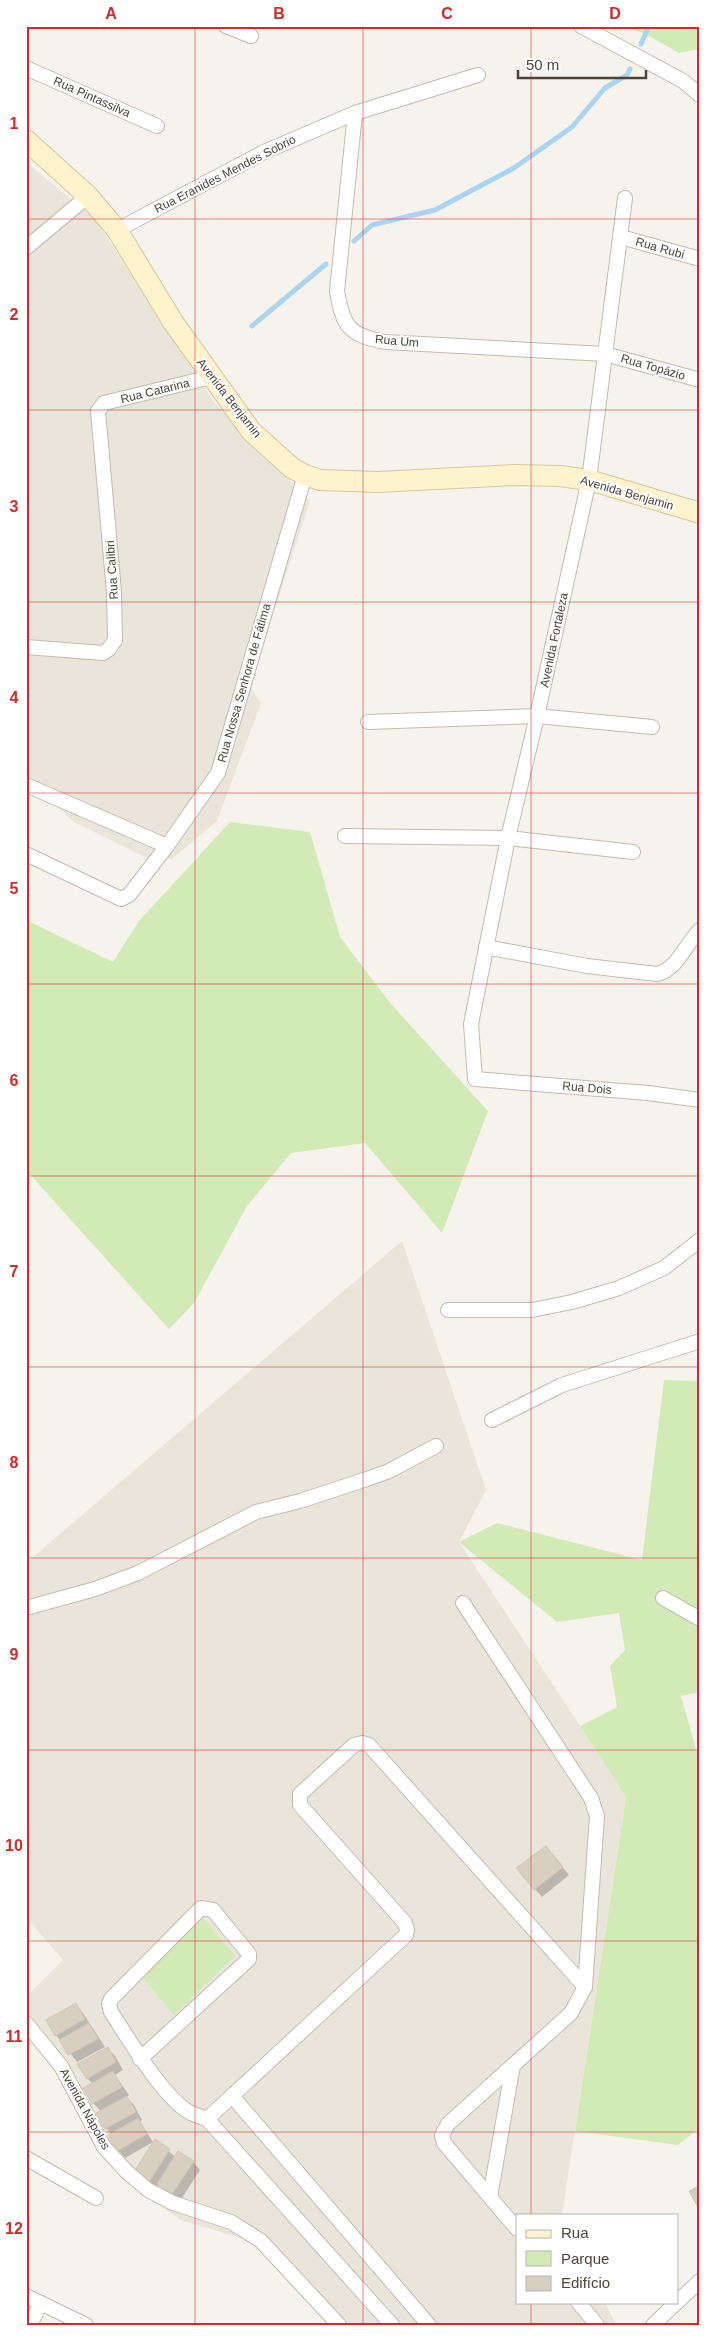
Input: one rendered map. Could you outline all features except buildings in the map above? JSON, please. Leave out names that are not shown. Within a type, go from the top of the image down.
[{"type":"street","points":[[226,26],[251,36]]},
{"type":"street","points":[[581,26],[700,94]]},
{"type":"street","name":"Rua Pintassilva","points":[[26,68],[157,126]]},
{"type":"street","name":"Rua Eranides Mendes Sobrio","points":[[117,230],[264,152],[354,113],[478,75]]},
{"type":"street","name":"Rua Um","points":[[354,113],[338,291],[341,315],[351,328],[364,338],[385,342],[605,354]]},
{"type":"street","name":"Avenida Benjamin","points":[[26,140],[88,196],[117,230],[173,322],[211,377],[251,431],[292,468],[320,480],[378,482],[512,475],[560,476],[589,480],[700,513]]},
{"type":"street","points":[[26,248],[88,196]]},
{"type":"street","name":"Avenida Fortaleza","points":[[474,1079],[471,1024],[508,838],[538,716],[589,480],[625,198]]},
{"type":"street","name":"Rua Rubi","points":[[621,237],[700,259]]},
{"type":"street","name":"Rua Topázio","points":[[605,354],[700,380]]},
{"type":"street","name":"Rua Catarina","points":[[101,406],[104,403],[211,377]]},
{"type":"street","name":"Rua Calibri","points":[[26,647],[104,653],[115,640],[114,592],[98,411],[101,406]]},
{"type":"street","name":"Rua Nossa Senhora de Fátima","points":[[26,854],[121,899],[129,895],[167,846],[218,773],[305,475]]},
{"type":"street","points":[[368,722],[538,716],[652,728]]},
{"type":"street","points":[[26,785],[167,846]]},
{"type":"street","points":[[345,836],[508,838],[633,852]]},
{"type":"street","points":[[486,947],[587,966],[657,974],[665,972],[672,966],[700,930]]},
{"type":"street","name":"Rua Dois","points":[[474,1079],[648,1093],[700,1100]]},
{"type":"street","points":[[448,1310],[532,1310],[572,1302],[619,1288],[664,1268],[700,1240]]},
{"type":"street","points":[[492,1420],[562,1385],[700,1341]]},
{"type":"street","points":[[26,1608],[56,1598],[95,1589],[138,1573],[239,1519],[256,1512],[300,1501],[368,1479],[389,1471],[436,1446]]},
{"type":"street","points":[[663,1598],[700,1619]]},
{"type":"street","points":[[463,1602],[590,1798],[597,1816],[585,1987],[571,2012],[448,2124],[442,2135],[444,2143],[516,2229]]},
{"type":"street","points":[[207,2119],[406,1935],[405,1923],[300,1805],[300,1794],[354,1745],[362,1743],[368,1745],[585,1987]]},
{"type":"street","points":[[140,2059],[249,1959],[249,1954],[213,1910],[201,1908],[111,1998],[109,2004],[111,2012],[140,2059],[177,2102],[188,2111],[207,2119],[392,2325]]},
{"type":"street","name":"Avenida Nápoles","points":[[26,2023],[61,2066],[104,2147],[127,2172],[148,2190],[173,2203],[231,2222],[261,2241],[339,2325]]},
{"type":"street","points":[[490,2197],[513,2065]]},
{"type":"street","points":[[232,2096],[429,2325]]},
{"type":"street","points":[[26,2158],[96,2198]]},
{"type":"street","points":[[678,2301],[697,2286]]},
{"type":"street","points":[[26,2296],[86,2325]]},
{"type":"street","points":[[30,2325],[41,2302]]},
{"type":"street","points":[[580,2304],[597,2325]]},
{"type":"street","points":[[653,2325],[675,2304]]},
{"type":"shaded area","points":[[26,162],[95,219],[213,401],[310,501],[250,686],[261,703],[217,821],[172,859],[145,857],[74,822],[39,790],[26,792]]},
{"type":"shaded area","points":[[402,1241],[486,1490],[459,1542],[626,1796],[562,2214],[516,2214],[516,2304],[606,2304],[616,2325],[349,2325],[283,2266],[243,2239],[181,2220],[143,2194],[51,2059],[26,2013],[26,1997],[63,1960],[26,1917],[26,1563]]},
{"type":"green space","points":[[626,26],[700,26],[700,49],[679,53],[649,36]]},
{"type":"green space","points":[[230,822],[310,832],[340,937],[391,1004],[488,1111],[442,1233],[365,1143],[291,1153],[247,1206],[194,1303],[169,1329],[26,1170],[26,920],[113,962],[139,921]]},
{"type":"green space","points":[[664,1380],[700,1381],[700,1692],[681,1696],[700,1763],[700,2128],[678,2145],[575,2131],[626,1797],[580,1726],[617,1707],[610,1666],[625,1650],[619,1613],[557,1622],[459,1542],[497,1523],[642,1560]]},
{"type":"green space","points":[[202,1917],[235,1956],[174,2015],[142,1977]]},
{"type":"waterway","points":[[641,44],[649,26]]},
{"type":"waterway","points":[[354,241],[372,225],[435,210],[514,168],[572,127],[605,88],[627,75],[630,69]]},
{"type":"waterway","points":[[252,326],[326,264]]}]
